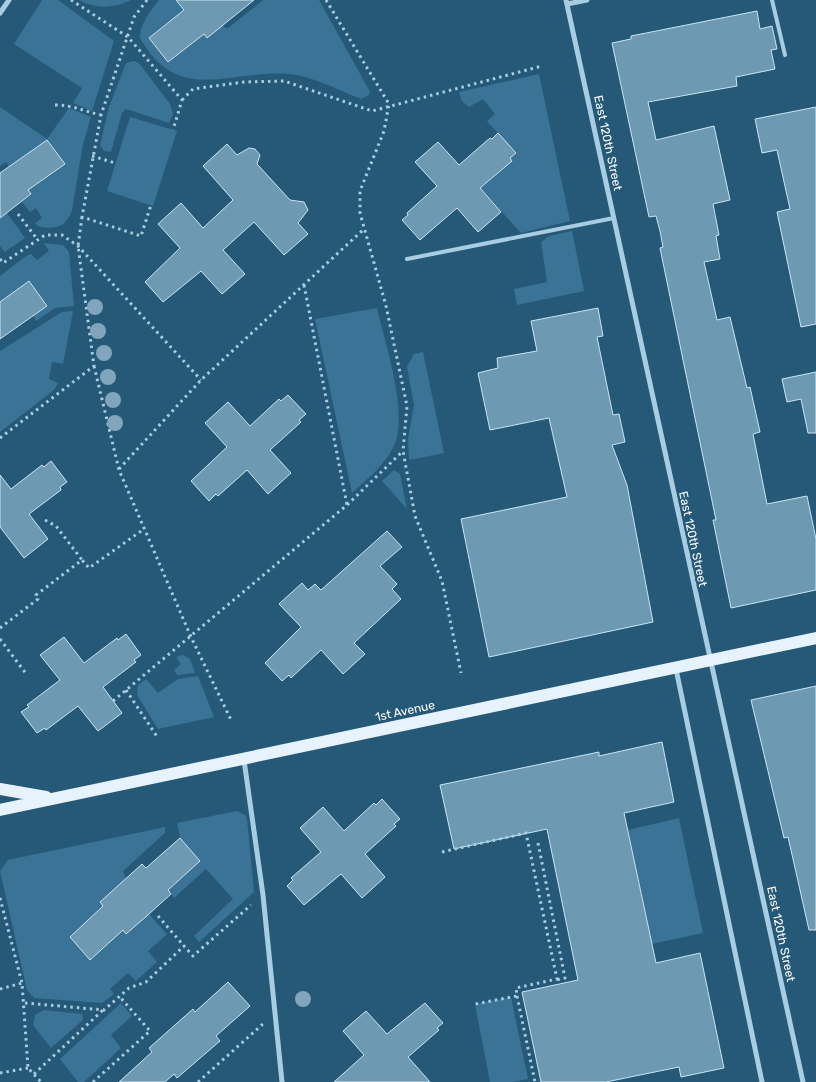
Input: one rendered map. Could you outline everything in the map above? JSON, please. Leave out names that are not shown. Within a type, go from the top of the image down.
[{"type":"main road","name":"1st Avenue","points":[[0,810],[816,638]]},
{"type":"main road","points":[[0,790],[54,798]]},
{"type":"street","points":[[0,13],[8,0]]},
{"type":"street","points":[[567,2],[587,0]]},
{"type":"street","name":"East 120th Street","points":[[567,2],[803,1082]]},
{"type":"street","points":[[675,668],[762,1082]]},
{"type":"street","points":[[244,759],[263,895],[282,1082]]},
{"type":"lane","points":[[772,0],[785,55]]},
{"type":"lane","points":[[407,259],[614,218]]},
{"type":"path","points":[[71,0],[128,38],[182,100]]},
{"type":"path","points":[[147,0],[134,18],[111,79],[100,115],[78,246],[94,366],[119,470],[191,637],[232,722]]},
{"type":"path","points":[[326,0],[389,104],[384,131],[360,191],[360,212],[386,306],[407,406],[403,451],[415,516],[442,581],[461,673]]},
{"type":"path","points":[[173,130],[182,100],[193,89],[244,82],[284,81],[372,111],[389,104],[542,66]]},
{"type":"path","points":[[55,105],[72,105],[84,111],[100,115]]},
{"type":"path","points":[[92,156],[115,163]]},
{"type":"path","points":[[82,217],[141,236],[150,205]]},
{"type":"path","points":[[18,214],[36,239]]},
{"type":"path","points":[[119,470],[201,380],[364,229]]},
{"type":"path","points":[[0,259],[3,263],[36,239],[45,235],[62,235],[78,246],[201,380]]},
{"type":"path","points":[[304,285],[347,505]]},
{"type":"path","points":[[0,438],[94,366]]},
{"type":"path","points":[[113,701],[347,505],[403,451]]},
{"type":"path","points":[[45,520],[56,526],[89,568],[144,529]]},
{"type":"path","points":[[0,628],[38,599],[36,595],[82,560]]},
{"type":"path","points":[[0,639],[27,675]]},
{"type":"path","points":[[126,690],[158,738]]},
{"type":"path","points":[[442,852],[526,834],[557,979]]},
{"type":"path","points":[[536,1082],[516,988],[565,978],[538,843]]},
{"type":"path","points":[[158,916],[193,956],[263,895]]},
{"type":"path","points":[[0,898],[22,983],[28,1068],[41,1082]]},
{"type":"path","points":[[34,1074],[119,996],[129,988],[146,982],[184,946]]},
{"type":"path","points":[[0,989],[22,983]]},
{"type":"path","points":[[93,1082],[150,1031],[119,996]]},
{"type":"path","points":[[474,1004],[517,996]]},
{"type":"path","points":[[24,1003],[104,1010]]},
{"type":"path","points":[[198,1082],[276,1014]]},
{"type":"path","points":[[0,1073],[28,1068]]},
{"type":"shaded area","points":[[42,0],[58,0],[114,41],[92,111],[73,103],[82,88],[14,44]]},
{"type":"shaded area","points":[[79,0],[131,0],[105,7]]},
{"type":"shaded area","points":[[159,0],[188,0],[181,6],[184,10],[149,38],[168,62],[204,34],[207,38],[222,25],[227,29],[263,0],[319,0],[370,94],[361,99],[316,80],[289,74],[267,74],[206,80],[188,78],[171,72],[155,59],[140,38],[144,23]]},
{"type":"shaded area","points":[[134,61],[139,63],[170,104],[173,114],[169,123],[126,109],[122,113],[111,152],[104,151],[100,145],[109,107],[126,63]]},
{"type":"shaded area","points":[[539,74],[570,221],[521,233],[480,188],[511,161],[510,158],[516,153],[487,121],[495,114],[483,99],[469,107],[462,101],[459,92]]},
{"type":"shaded area","points":[[0,107],[47,139],[69,108],[91,117],[83,144],[72,210],[67,220],[59,226],[50,228],[38,226],[35,223],[42,218],[36,208],[30,212],[22,202],[31,195],[28,190],[64,164],[47,140],[9,167],[6,162],[0,166]]},
{"type":"shaded area","points":[[130,117],[177,131],[153,206],[107,191]]},
{"type":"shaded area","points":[[7,213],[25,238],[5,252],[0,246],[0,217]]},
{"type":"shaded area","points":[[572,231],[584,291],[517,305],[514,289],[547,282],[541,242],[549,236]]},
{"type":"shaded area","points":[[44,243],[63,245],[69,252],[74,306],[55,308],[36,321],[33,316],[47,306],[29,281],[0,302],[0,276],[26,256],[31,254],[37,260],[49,251]]},
{"type":"shaded area","points":[[377,308],[398,399],[398,435],[393,448],[384,461],[352,493],[315,319]]},
{"type":"shaded area","points":[[73,311],[63,364],[52,362],[49,379],[58,383],[54,390],[0,432],[0,351],[62,312]]},
{"type":"shaded area","points":[[423,352],[444,453],[409,460],[408,439],[414,405],[407,367],[414,354]]},
{"type":"shaded area","points":[[394,470],[400,474],[407,509],[382,481]]},
{"type":"shaded area","points":[[183,655],[190,659],[195,673],[177,675],[174,670],[181,664],[176,657]]},
{"type":"shaded area","points":[[198,676],[214,717],[158,729],[137,695],[138,685],[146,679],[158,693],[178,679]]},
{"type":"shaded area","points":[[237,811],[245,815],[247,819],[254,892],[199,942],[194,936],[233,899],[206,869],[174,898],[168,890],[200,861],[180,838],[177,823]]},
{"type":"shaded area","points":[[679,818],[703,933],[652,944],[628,830]]},
{"type":"shaded area","points":[[165,827],[165,833],[123,871],[126,879],[100,902],[103,906],[70,937],[90,959],[123,930],[149,914],[167,934],[148,951],[157,962],[136,981],[128,973],[110,989],[114,994],[102,1003],[34,998],[27,990],[0,871],[8,860]]},
{"type":"shaded area","points":[[511,997],[528,1079],[513,1082],[490,1082],[475,1004]]},
{"type":"shaded area","points":[[121,1003],[132,1016],[111,1035],[121,1048],[84,1082],[78,1082],[60,1059]]},
{"type":"shaded area","points":[[44,1010],[82,1014],[83,1020],[51,1048],[33,1025],[35,1015]]},
{"type":"building","points":[[176,0],[254,0],[207,38],[204,34],[168,62],[149,38],[184,10]]},
{"type":"building","points":[[757,11],[760,29],[772,26],[777,49],[771,50],[775,69],[736,77],[737,86],[648,102],[656,140],[714,126],[730,200],[713,204],[719,235],[716,236],[720,259],[704,262],[717,320],[730,317],[747,388],[750,387],[760,432],[753,434],[767,504],[807,496],[816,539],[816,590],[731,608],[713,520],[716,520],[660,248],[663,247],[660,231],[656,216],[649,217],[612,43],[631,39],[631,36]]},
{"type":"building","points":[[816,107],[816,324],[801,327],[777,212],[790,209],[777,150],[762,153],[755,119]]},
{"type":"building","points":[[498,133],[516,153],[510,158],[512,161],[480,188],[501,212],[478,232],[457,208],[420,240],[402,220],[408,215],[407,213],[437,186],[415,162],[438,142],[459,165]]},
{"type":"building","points":[[47,140],[65,164],[28,190],[31,194],[0,218],[0,173]]},
{"type":"building","points":[[227,144],[237,155],[249,148],[255,149],[260,155],[257,164],[290,200],[304,202],[308,210],[298,223],[308,234],[284,255],[254,222],[223,250],[245,274],[222,294],[201,271],[163,302],[145,282],[180,248],[158,224],[181,203],[203,228],[233,200],[203,166]]},
{"type":"building","points":[[29,281],[47,306],[0,339],[0,302]]},
{"type":"building","points":[[598,308],[603,336],[597,337],[613,415],[619,414],[625,442],[612,445],[627,485],[653,622],[489,657],[461,519],[567,497],[549,418],[490,430],[478,373],[498,368],[497,358],[537,351],[531,321]]},
{"type":"building","points":[[816,372],[816,433],[808,433],[801,399],[787,402],[782,379]]},
{"type":"building","points":[[288,395],[306,414],[299,420],[301,422],[270,450],[291,473],[268,494],[247,470],[218,496],[216,494],[209,501],[191,481],[227,447],[205,423],[228,402],[250,426],[279,399],[281,401]]},
{"type":"building","points":[[51,461],[67,482],[60,487],[61,490],[29,514],[48,539],[24,558],[0,527],[0,475],[11,489],[42,465],[44,467]]},
{"type":"building","points":[[387,531],[402,547],[380,566],[397,584],[392,589],[401,599],[354,643],[365,654],[343,674],[321,650],[291,678],[289,675],[282,681],[265,663],[301,627],[279,604],[302,583],[308,590],[315,584],[321,590]]},
{"type":"building","points":[[126,634],[141,655],[134,660],[136,662],[103,687],[122,713],[98,731],[78,706],[46,730],[45,728],[37,733],[21,712],[29,707],[27,705],[60,680],[40,655],[64,637],[84,663],[117,638],[118,640]]},
{"type":"building","points":[[816,686],[816,930],[809,930],[788,837],[784,838],[751,700]]},
{"type":"building","points":[[662,742],[674,802],[624,813],[656,963],[700,953],[724,1068],[681,1077],[679,1067],[606,1082],[541,1082],[522,992],[578,980],[547,829],[454,849],[440,785],[599,752],[599,756]]},
{"type":"building","points":[[382,799],[400,819],[394,824],[396,826],[365,854],[385,877],[362,898],[341,874],[304,905],[287,886],[293,880],[291,878],[321,852],[300,828],[323,807],[344,831],[374,803],[376,805]]},
{"type":"building","points":[[180,838],[200,861],[168,890],[171,894],[149,914],[126,934],[123,930],[90,960],[70,937],[103,906],[100,902],[142,864],[146,868]]},
{"type":"building","points":[[228,982],[250,1006],[216,1036],[220,1041],[177,1078],[174,1074],[165,1082],[119,1082],[152,1052],[149,1048],[193,1009],[195,1012]]},
{"type":"building","points":[[425,1003],[443,1023],[437,1028],[439,1030],[408,1057],[430,1082],[334,1082],[364,1055],[343,1031],[366,1011],[387,1034]]}]
